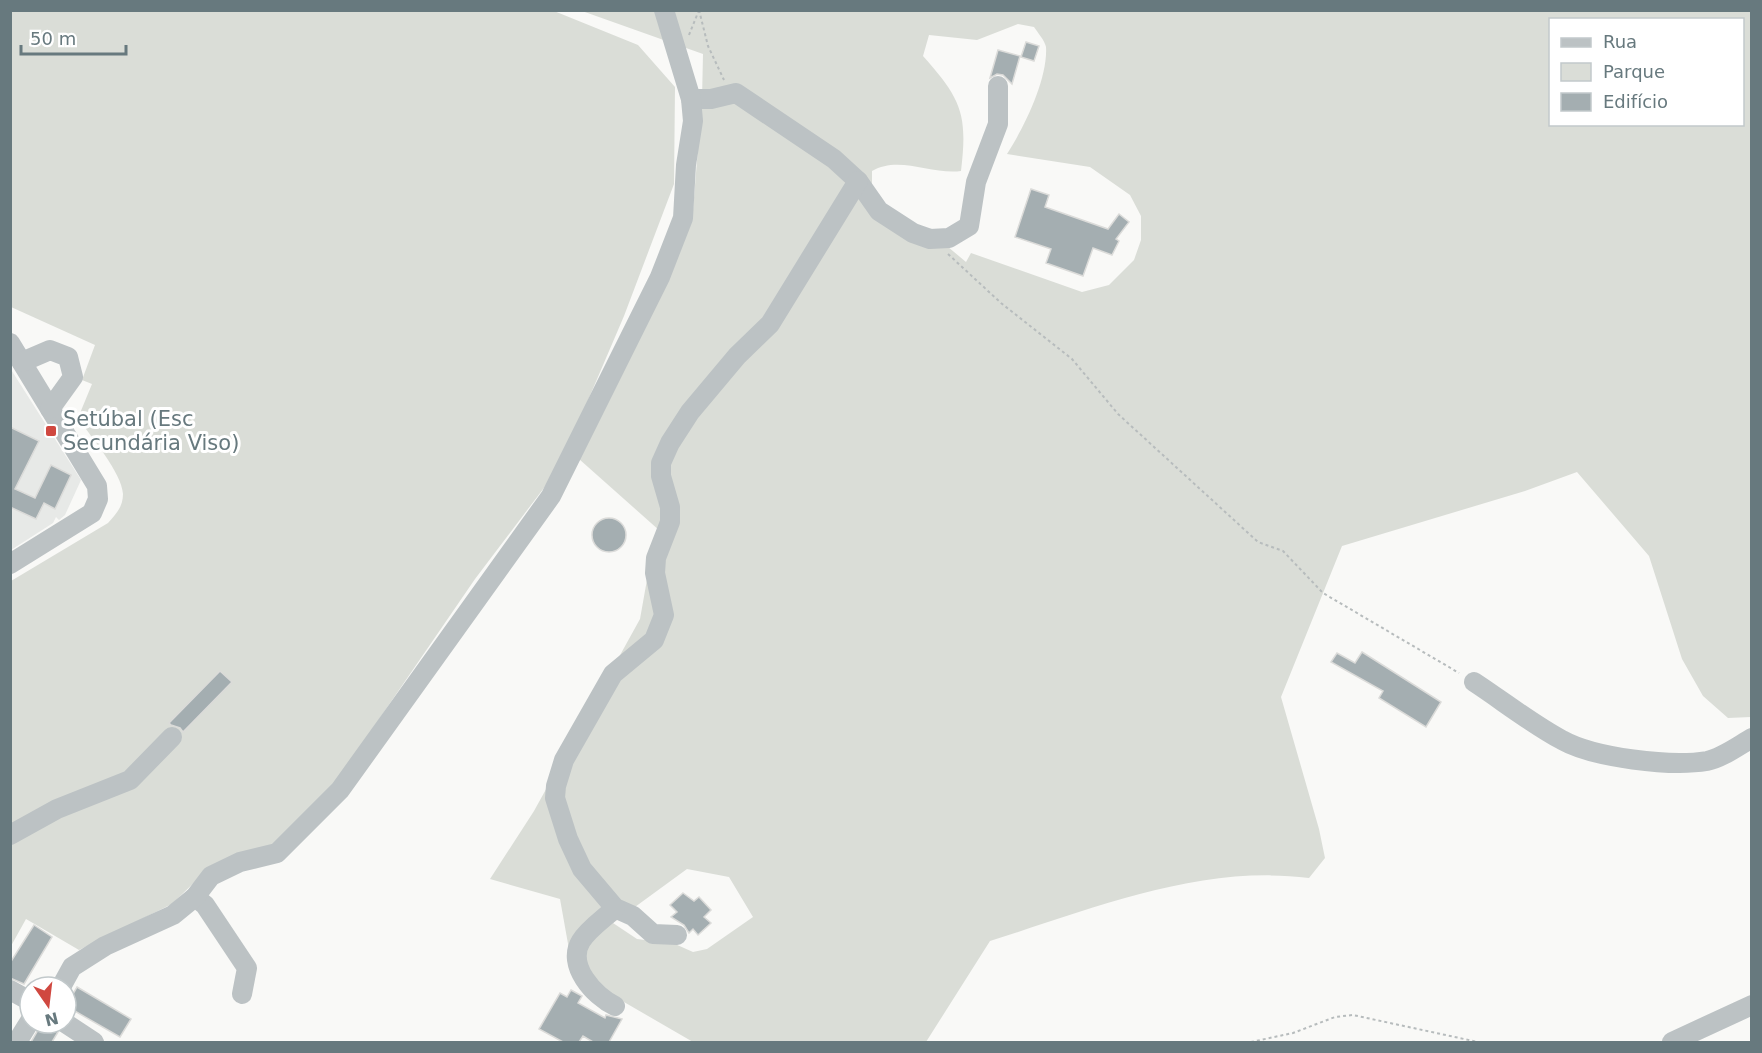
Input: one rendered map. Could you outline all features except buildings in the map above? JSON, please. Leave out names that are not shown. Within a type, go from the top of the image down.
[{"type":"street","points":[[68,975],[72,967],[105,946],[173,915],[195,897],[211,876],[240,862],[277,853],[340,790],[551,496],[660,277],[683,218],[686,165],[693,122],[692,99],[664,10]]},
{"type":"street","points":[[692,99],[711,99],[736,93],[807,140],[858,181],[879,211],[913,233],[930,239],[949,238],[969,226],[976,182],[998,124],[998,86]]},
{"type":"street","points":[[677,935],[652,934],[633,916],[615,908],[582,869],[568,839],[555,798],[556,786],[564,760],[613,674],[654,639],[664,615],[655,573],[656,558],[670,522],[670,507],[661,476],[660,463],[690,412],[737,356],[770,324],[858,181]]},
{"type":"street","points":[[10,343],[97,486],[98,499],[92,513],[10,564]]},
{"type":"street","points":[[22,362],[50,350],[68,357],[73,377],[50,409]]},
{"type":"street","points":[[1474,682],[1563,741],[1585,750],[1634,758],[1709,761],[1752,738]]},
{"type":"street","points":[[10,835],[57,809],[130,780],[172,736]]},
{"type":"street","points":[[195,897],[206,905],[247,968],[242,994]]},
{"type":"street","points":[[615,908],[580,942],[577,956],[582,976],[592,988],[615,1006]]},
{"type":"street","points":[[1672,1042],[1752,1005]]},
{"type":"street","points":[[78,1032],[94,1042]]},
{"type":"path","points":[[674,44],[690,34],[699,10]]},
{"type":"path","points":[[699,10],[708,46],[722,78],[736,93]]},
{"type":"path","points":[[930,239],[1001,303],[1072,358],[1118,414],[1258,542],[1283,551],[1323,593],[1474,682]]},
{"type":"path","points":[[1251,1042],[1293,1033],[1335,1017],[1353,1015],[1478,1042]]},
{"type":"shaded area","points":[[10,368],[81,480],[65,515],[59,520],[56,517],[53,523],[11,550]]},
{"type":"green space","points":[[10,11],[554,11],[638,45],[675,87],[674,184],[624,316],[559,468],[475,579],[323,801],[274,847],[208,869],[172,904],[79,950],[26,919],[11,946],[11,581],[108,523],[120,507],[123,494],[112,466],[78,418],[92,384],[82,380],[95,345],[11,307]]},
{"type":"green space","points":[[582,11],[1751,11],[1751,717],[1728,718],[1703,696],[1682,659],[1649,556],[1577,472],[1525,491],[1342,546],[1281,697],[1319,829],[1325,858],[1309,878],[1268,875],[1228,877],[1187,883],[1107,903],[990,941],[926,1042],[693,1042],[605,991],[570,955],[560,899],[490,879],[534,811],[640,619],[648,574],[660,531],[579,459],[693,210],[702,99],[703,54]],"holes":[[[1018,24],[1034,27],[1046,47],[1046,60],[1034,103],[1007,154],[1090,167],[1130,195],[1141,216],[1141,240],[1134,260],[1109,285],[1082,292],[971,253],[966,262],[929,231],[890,211],[872,193],[872,171],[882,167],[904,165],[961,171],[962,120],[954,96],[923,56],[929,35],[977,40]],[[687,869],[729,877],[753,917],[707,949],[693,952],[675,944],[637,939],[613,923]]]},
{"type":"place","name":"Setúbal (Esc Secundária Viso)","points":[[51,431]]}]
